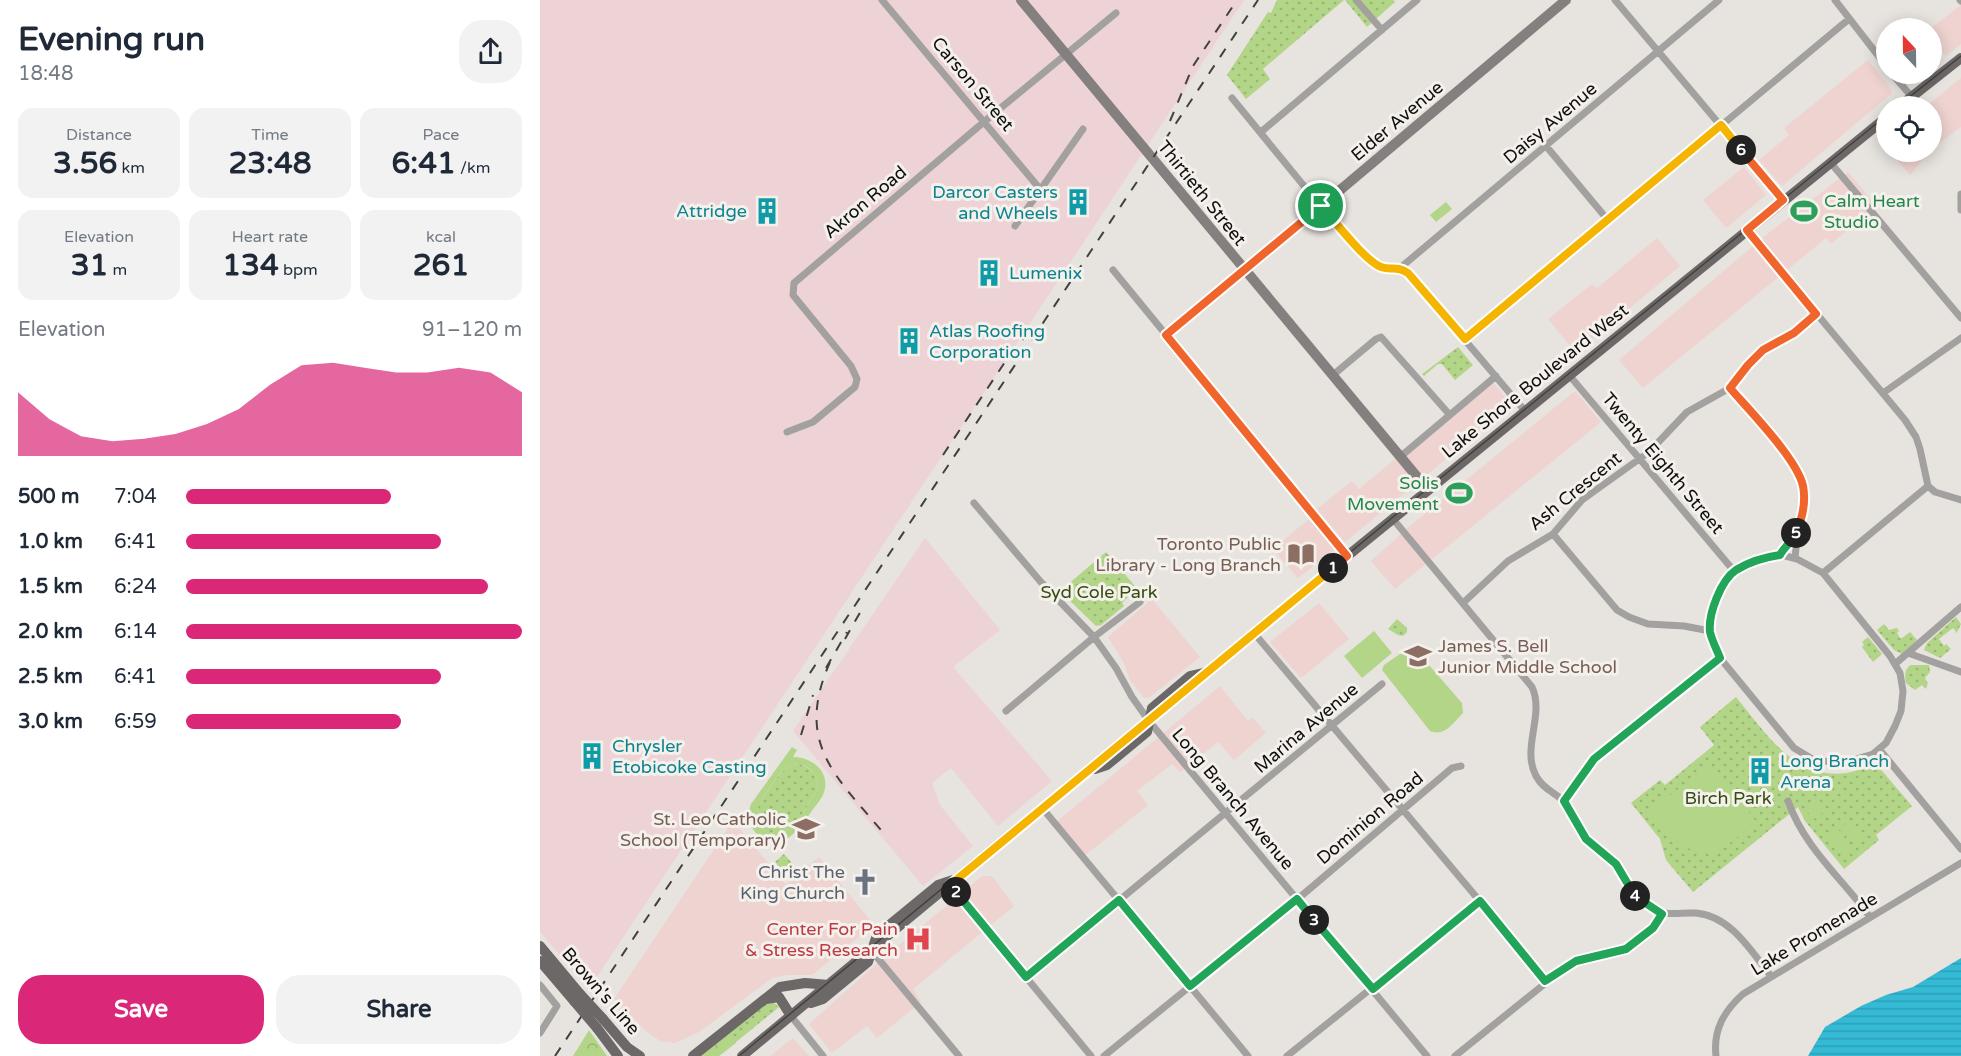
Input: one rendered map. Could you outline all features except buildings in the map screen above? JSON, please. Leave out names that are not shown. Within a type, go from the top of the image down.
[{"type":"main road","points":[[1913,96],[1961,58]]},
{"type":"main road","name":"Lake Shore Boulevard West","points":[[803,1006],[823,999],[868,962],[877,934],[938,885],[954,882],[1086,773],[1107,765],[1147,732],[1152,708],[1190,676],[1206,673],[1876,126]]},
{"type":"main road","name":"Brown's Line","points":[[540,946],[577,998]]},
{"type":"main road","name":"Lake Shore Boulevard West","points":[[742,1056],[871,950]]},
{"type":"main road","name":"Brown's Line","points":[[540,961],[600,1024],[640,1056]]},
{"type":"main road","points":[[693,1056],[773,991],[786,985],[805,982],[829,985]]},
{"type":"main road","points":[[759,1003],[772,997],[779,997],[791,1016]]},
{"type":"main road","name":"Brown's Line","points":[[600,1024],[618,1056]]},
{"type":"street","name":"Carson Street","points":[[882,0],[1040,189]]},
{"type":"street","name":"Thirtieth Street","points":[[1021,0],[1428,490]]},
{"type":"street","points":[[1356,0],[1382,30]]},
{"type":"street","points":[[1261,132],[1417,0]]},
{"type":"street","name":"Elder Avenue","points":[[1166,335],[1566,0]]},
{"type":"street","points":[[1615,0],[1783,200]]},
{"type":"street","name":"Daisy Avenue","points":[[1400,268],[1719,0]]},
{"type":"street","points":[[1834,0],[1876,52]]},
{"type":"street","name":"Akron Road","points":[[788,432],[813,422],[855,387],[857,380],[851,366],[793,295],[794,283],[1116,13]]},
{"type":"street","points":[[1465,339],[1850,19]]},
{"type":"street","points":[[1901,84],[1911,96]]},
{"type":"street","points":[[1232,99],[1321,206],[1369,258],[1381,267],[1400,268],[1408,273],[1525,411]]},
{"type":"street","points":[[1015,226],[1083,129]]},
{"type":"street","points":[[1546,146],[1607,219]]},
{"type":"street","points":[[1830,162],[1961,318]]},
{"type":"street","points":[[1961,194],[1961,210]]},
{"type":"street","points":[[1747,230],[1905,420],[1916,437],[1928,486],[1935,492],[1961,500]]},
{"type":"street","points":[[1113,270],[1347,556]]},
{"type":"street","name":"Ash Crescent","points":[[1463,603],[1508,561],[1553,534],[1582,500],[1641,458],[1660,442],[1687,412],[1730,388],[1763,350],[1794,333],[1816,314]]},
{"type":"street","points":[[1333,375],[1381,337],[1449,414]]},
{"type":"street","points":[[1883,393],[1961,338]]},
{"type":"street","name":"Twenty Eighth Street","points":[[1569,375],[1734,571]]},
{"type":"street","points":[[1400,457],[1496,376]]},
{"type":"street","points":[[1730,388],[1780,448],[1797,471],[1803,485],[1804,499],[1801,516],[1793,541],[1796,548],[1795,558]]},
{"type":"street","points":[[1823,573],[1928,486]]},
{"type":"street","name":"Long Branch Avenue","points":[[974,503],[1040,582],[1094,637],[1149,721],[1427,1056]]},
{"type":"street","points":[[1393,519],[1532,687],[1537,699],[1530,753],[1533,769],[1546,789],[1564,801],[1586,839],[1616,864],[1633,894],[1644,904],[1662,914],[1697,913],[1721,921],[1736,933],[1771,976]]},
{"type":"street","points":[[1553,534],[1617,610],[1648,624],[1684,626],[1710,631]]},
{"type":"street","points":[[1780,555],[1786,545],[1793,541]]},
{"type":"street","points":[[1780,555],[1795,558],[1823,573],[1900,673],[1901,711],[1895,726],[1880,750],[1846,762],[1818,760],[1802,754],[1794,748],[1720,658],[1710,631],[1715,600],[1734,571],[1764,558],[1780,555]]},
{"type":"street","points":[[1006,711],[1094,637],[1140,602]]},
{"type":"street","points":[[1895,664],[1961,607]]},
{"type":"street","points":[[1254,633],[1333,724],[1545,981]]},
{"type":"street","points":[[1908,653],[1961,672]]},
{"type":"street","points":[[1564,801],[1594,759],[1720,658]]},
{"type":"street","name":"Marina Avenue","points":[[1026,977],[1382,684]]},
{"type":"street","points":[[1880,750],[1961,849]]},
{"type":"street","name":"Dominion Road","points":[[1104,1056],[1297,899],[1452,768],[1461,766]]},
{"type":"street","points":[[1788,801],[1804,836],[1870,917]]},
{"type":"street","points":[[1043,809],[1248,1056]]},
{"type":"street","name":"Lake Promenade","points":[[1716,1056],[1716,1035],[1725,1014],[1743,994],[1961,863]]},
{"type":"street","points":[[954,882],[1026,977],[1091,1056]]},
{"type":"street","points":[[1287,1056],[1480,901]]},
{"type":"street","points":[[1455,1056],[1545,981],[1576,961],[1626,949],[1653,928],[1662,914]]},
{"type":"street","points":[[871,950],[959,1056]]},
{"type":"street","points":[[540,985],[557,1006],[540,1033]]},
{"type":"street","points":[[791,1016],[823,1056]]},
{"type":"shaded area","points":[[540,0],[1244,0],[589,989],[540,932]]},
{"type":"shaded area","points":[[1961,5],[1961,44],[1946,56],[1942,51],[1942,20]]},
{"type":"shaded area","points":[[1868,60],[1876,70],[1876,84],[1887,84],[1891,89],[1892,93],[1888,96],[1876,96],[1876,107],[1782,186],[1759,160],[1789,135],[1784,128]]},
{"type":"shaded area","points":[[1961,78],[1961,127],[1942,141],[1942,96],[1939,96]]},
{"type":"shaded area","points":[[1899,162],[1921,162],[1910,175]]},
{"type":"shaded area","points":[[1744,167],[1766,195],[1726,228],[1703,200]]},
{"type":"shaded area","points":[[1848,172],[1876,206],[1831,244],[1826,238],[1643,388],[1619,360],[1766,235]]},
{"type":"shaded area","points":[[1657,238],[1680,266],[1576,353],[1548,319],[1592,284],[1597,288]]},
{"type":"shaded area","points":[[1489,378],[1512,405],[1345,542],[1317,509],[1352,481],[1359,489]]},
{"type":"shaded area","points":[[1575,391],[1601,422],[1395,589],[1371,561],[1411,525]]},
{"type":"shaded area","points":[[1309,519],[1334,550],[1298,578],[1273,549]]},
{"type":"shaded area","points":[[925,538],[1000,630],[953,667],[1052,781],[998,826],[951,768],[932,783],[940,805],[973,846],[923,886],[793,731]]},
{"type":"shaded area","points":[[1152,599],[1200,657],[1150,697],[1144,698],[1130,680],[1124,663],[1108,637]]},
{"type":"shaded area","points":[[1319,603],[1349,639],[1301,678],[1270,642]]},
{"type":"shaded area","points":[[1220,686],[1248,721],[1252,717],[1266,733],[1234,760],[1218,742],[1180,772],[1172,764],[1137,791],[1148,805],[1083,857],[1055,823]]},
{"type":"shaded area","points":[[733,821],[786,884],[819,857],[874,925],[812,975],[787,975],[772,978],[699,1032],[675,1043],[660,1041],[646,1031],[614,999]]},
{"type":"shaded area","points":[[982,876],[992,876],[1014,906],[913,989],[921,1002],[877,1038],[867,1026],[832,1053],[809,1024]]},
{"type":"shaded area","points":[[793,1038],[809,1056],[771,1056],[780,1048]]},
{"type":"green space","points":[[1277,0],[1344,0],[1263,69],[1270,79],[1246,99],[1227,75],[1268,12],[1271,13]]},
{"type":"green space","points":[[1345,0],[1393,0],[1395,2],[1367,27]]},
{"type":"green space","points":[[1446,202],[1452,209],[1436,222],[1430,215]]},
{"type":"green space","points":[[1458,347],[1473,365],[1455,380],[1442,364],[1438,364],[1424,376],[1422,374]]},
{"type":"green space","name":"Syd Cole Park","points":[[1106,552],[1134,585],[1135,590],[1122,603],[1124,606],[1101,625],[1096,626],[1060,591]]},
{"type":"green space","points":[[1956,617],[1961,624],[1956,634],[1953,628],[1939,639],[1944,646],[1946,644],[1951,649],[1940,658],[1924,650],[1927,643]]},
{"type":"green space","points":[[1397,619],[1407,628],[1403,636],[1388,629]]},
{"type":"green space","points":[[1884,624],[1889,630],[1897,628],[1900,638],[1910,632],[1917,640],[1902,654],[1894,650],[1877,630]]},
{"type":"green space","points":[[1374,631],[1392,653],[1362,678],[1344,656]]},
{"type":"green space","points":[[1868,637],[1882,654],[1873,662],[1862,647],[1864,645],[1862,642]]},
{"type":"green space","points":[[1410,647],[1415,649],[1462,703],[1463,713],[1444,731],[1430,731],[1382,670],[1384,665]]},
{"type":"green space","points":[[1911,665],[1929,665],[1930,672],[1925,678],[1928,683],[1926,689],[1922,685],[1915,690],[1906,683],[1906,671]]},
{"type":"green space","name":"Birch Park","points":[[1736,697],[1782,751],[1796,761],[1811,769],[1828,773],[1846,773],[1877,765],[1912,806],[1876,835],[1879,840],[1844,869],[1805,821],[1798,807],[1693,892],[1666,860],[1660,839],[1631,803],[1660,780],[1665,785],[1714,745],[1700,727]]},
{"type":"green space","points":[[792,747],[797,750],[793,757],[811,762],[824,775],[825,788],[821,798],[794,833],[781,842],[765,841],[754,831],[749,820],[751,804]],"holes":[[[794,765],[805,766],[817,778],[816,792],[791,828],[777,834],[768,833],[758,822],[758,807],[781,773]]]},
{"type":"green space","points":[[800,764],[809,768],[817,778],[816,792],[791,828],[777,834],[768,833],[758,822],[758,807],[781,774],[793,765]]},
{"type":"green space","points":[[1705,768],[1715,769],[1756,821],[1725,846],[1704,852],[1676,842],[1647,813]]},
{"type":"green space","points":[[1820,801],[1826,810],[1813,820],[1807,811]]},
{"type":"green space","points":[[1850,820],[1865,839],[1856,846],[1841,827]]},
{"type":"green space","points":[[1838,829],[1853,848],[1845,855],[1830,836]]},
{"type":"green space","points":[[784,854],[797,869],[788,877],[775,862]]},
{"type":"green space","points":[[773,1002],[779,1007],[719,1056],[706,1052],[766,1003]]},
{"type":"green space","points":[[589,1030],[607,1056],[573,1056]]},
{"type":"green space","points":[[729,1033],[736,1043],[719,1056],[701,1056]]},
{"type":"water","points":[[1961,958],[1961,1056],[1808,1056],[1825,1027],[1861,1006],[1913,987]]},
{"type":"tram line","points":[[1911,96],[1961,56]]},
{"type":"tram line","points":[[739,1056],[1427,489],[1876,124]]},
{"type":"railway","points":[[1170,121],[1193,66],[1237,0]]},
{"type":"railway","points":[[555,1056],[1258,0]]},
{"type":"railway","points":[[943,455],[1007,359],[1031,329]]},
{"type":"railway","points":[[845,639],[862,609]]},
{"type":"railway","points":[[826,668],[847,632]]},
{"type":"railway","points":[[830,662],[820,691],[817,715],[819,737],[826,757],[837,776],[886,836]]},
{"type":"railway","points":[[801,735],[813,695]]},
{"type":"place","name":"Darcor Casters and Wheels","points":[[1078,202]]},
{"type":"place","name":"Attridge","points":[[767,211]]},
{"type":"place","name":"Calm Heart Studio","points":[[1804,211]]},
{"type":"place","name":"Lumenix","points":[[989,273]]},
{"type":"place","name":"Atlas Roofing Corporation","points":[[909,341]]},
{"type":"place","name":"Solis Movement","points":[[1459,493]]},
{"type":"place","name":"Toronto Public Library - Long Branch","points":[[1301,554]]},
{"type":"place","name":"James S. Bell Junior Middle School","points":[[1418,656]]},
{"type":"place","name":"Chrysler Etobicoke Casting","points":[[592,756]]},
{"type":"place","name":"Long Branch Arena","points":[[1760,771]]},
{"type":"place","name":"St. Leo Catholic School (Temporary)","points":[[806,829]]},
{"type":"place","name":"Christ The King Church","points":[[865,882]]},
{"type":"place","name":"Center For Pain & Stress Research","points":[[918,939]]},
{"type":"route","points":[[1721,125],[1783,200],[1747,230],[1816,314],[1794,333],[1757,355],[1730,388],[1797,471],[1803,485],[1804,499],[1798,528],[1793,541],[1786,545],[1780,555],[1764,558],[1734,571],[1715,600],[1710,631],[1720,658],[1594,759],[1564,801],[1576,819],[1582,834],[1590,844],[1612,859],[1619,868],[1629,890],[1644,904],[1662,914],[1653,928],[1626,949],[1576,961],[1545,981],[1480,901],[1373,989],[1297,899],[1190,986],[1119,900],[1026,977],[950,885],[1347,556],[1166,335],[1321,206],[1369,258],[1381,267],[1400,268],[1408,273],[1465,339],[1721,125]]}]
